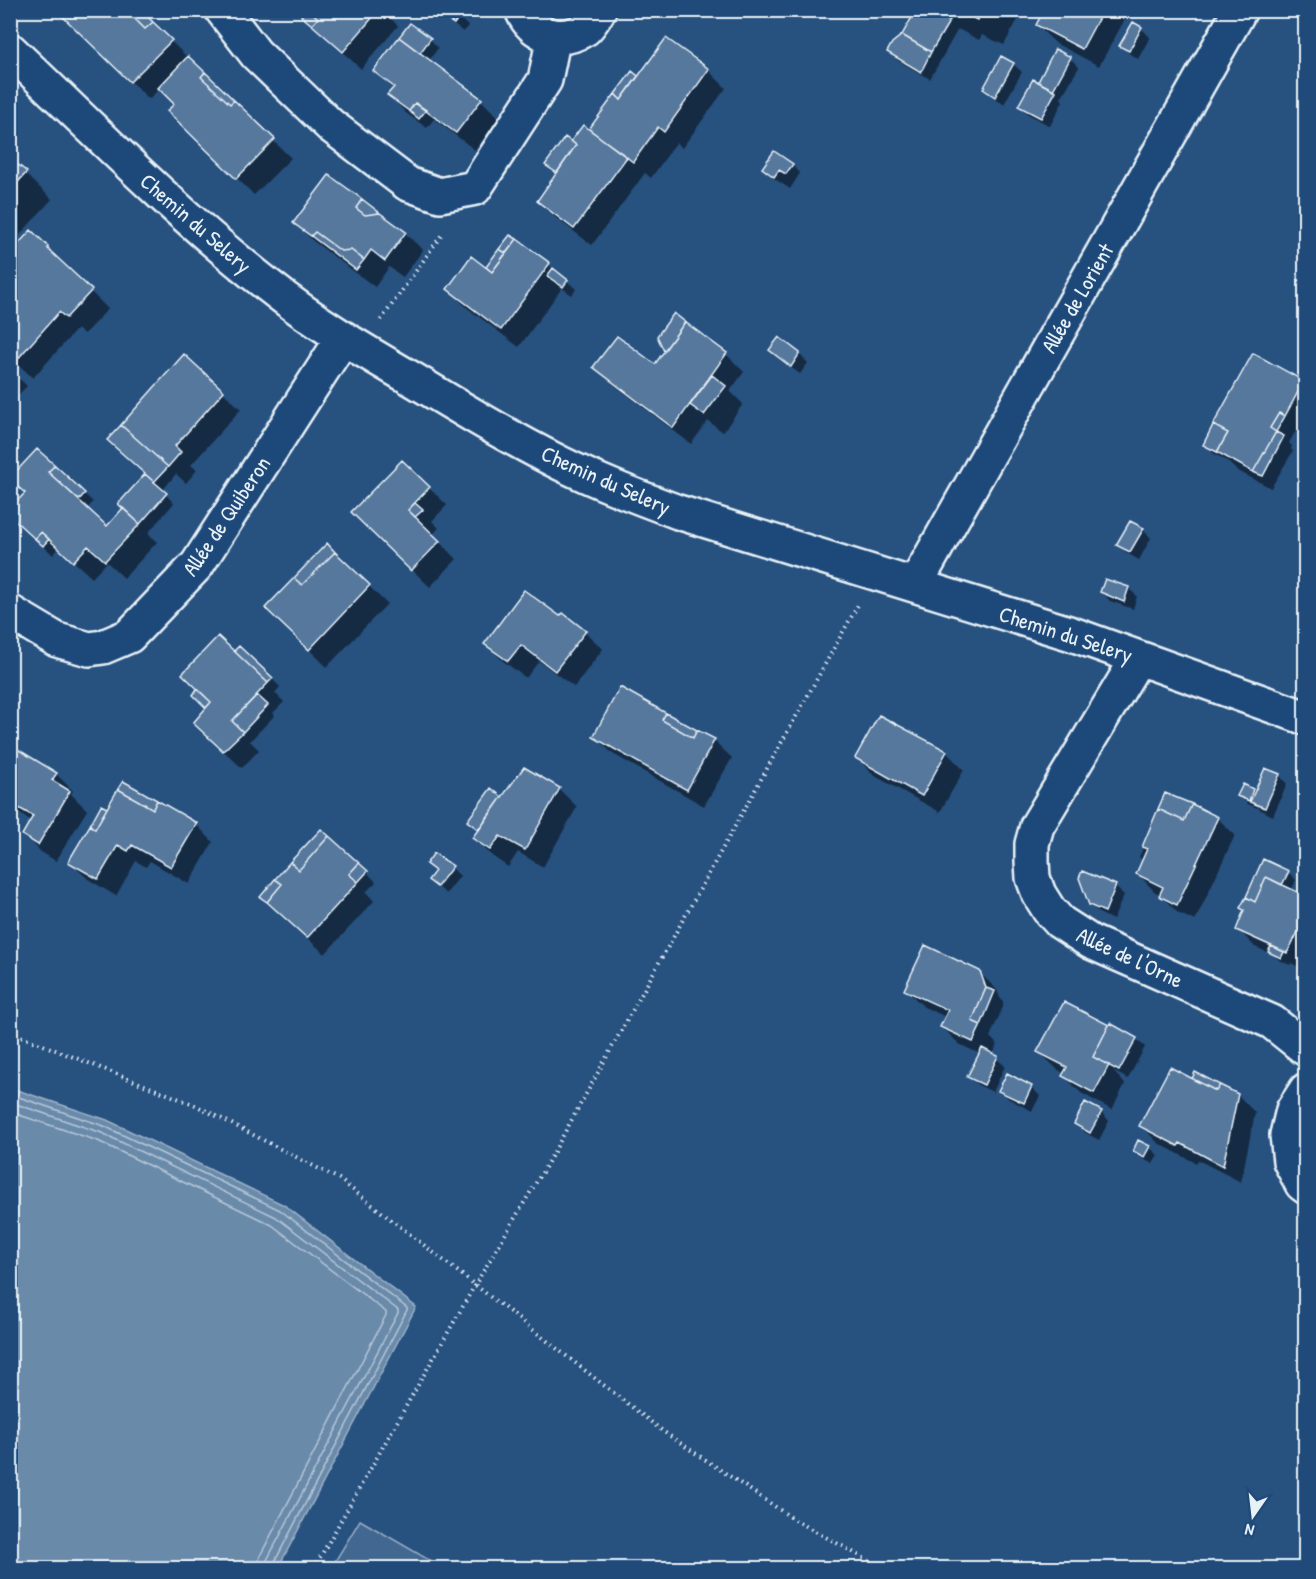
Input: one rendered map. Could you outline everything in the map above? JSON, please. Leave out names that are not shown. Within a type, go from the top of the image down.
[{"type":"street","points":[[222,10],[256,54],[330,125],[408,184],[440,195],[475,188],[545,80],[554,36]]},
{"type":"street","points":[[522,10],[527,22],[545,34],[566,37],[586,28],[599,10]]},
{"type":"street","name":"Allée de Lorient","points":[[915,585],[1240,10]]},
{"type":"street","name":"Chemin du Selery","points":[[10,50],[174,207],[297,308],[494,427],[561,464],[678,512],[1072,634],[1305,718]]},
{"type":"street","name":"Allée de Quiberon","points":[[10,612],[57,640],[89,649],[102,647],[129,636],[197,566],[352,343]]},
{"type":"street","name":"Allée de l'Orne","points":[[1138,658],[1037,826],[1032,844],[1032,861],[1034,878],[1040,894],[1049,910],[1060,922],[1091,942],[1272,1022],[1305,1050]]},
{"type":"street","points":[[1305,1090],[1293,1110],[1287,1135],[1290,1161],[1305,1187]]},
{"type":"path","points":[[352,343],[475,188]]},
{"type":"path","points":[[314,1569],[475,1285],[546,1166],[876,573]]},
{"type":"path","points":[[10,1032],[195,1105],[339,1179],[664,1432],[795,1520],[882,1569]]},
{"type":"shaded area","points":[[360,1520],[443,1568],[331,1568]]},
{"type":"water","points":[[11,1088],[107,1120],[284,1205],[416,1307],[278,1568],[11,1568]]},
{"type":"building","points":[[56,10],[126,10],[145,29],[153,22],[172,40],[130,82]]},
{"type":"building","points":[[126,10],[141,10],[153,22],[145,29]]},
{"type":"building","points":[[306,10],[318,18],[312,25],[301,16]]},
{"type":"building","points":[[309,10],[379,10],[343,52],[312,25],[318,18]]},
{"type":"building","points":[[452,10],[460,16],[454,24],[446,19]]},
{"type":"building","points":[[916,10],[944,10],[953,15],[931,52],[902,35]]},
{"type":"building","points":[[958,10],[983,10],[977,20]]},
{"type":"building","points":[[1044,10],[1103,10],[1082,49],[1036,25]]},
{"type":"building","points":[[1133,22],[1142,27],[1129,51],[1119,46]]},
{"type":"building","points":[[410,23],[431,38],[420,53],[399,37]]},
{"type":"building","points":[[902,35],[931,52],[921,72],[887,52],[892,43]]},
{"type":"building","points":[[399,37],[482,99],[456,133],[415,103],[409,111],[387,95],[394,87],[373,71]]},
{"type":"building","points":[[666,38],[709,69],[664,132],[658,127],[633,162],[589,129],[615,94],[621,100]]},
{"type":"building","points":[[1055,49],[1071,57],[1053,90],[1038,82]]},
{"type":"building","points":[[188,56],[205,72],[201,77],[230,104],[234,100],[275,139],[236,179],[167,111],[174,104],[158,88]]},
{"type":"building","points":[[1001,56],[1014,63],[995,97],[983,89]]},
{"type":"building","points":[[632,71],[638,76],[621,100],[615,94]]},
{"type":"building","points":[[205,72],[234,100],[230,104],[201,77]]},
{"type":"building","points":[[1033,79],[1056,91],[1041,118],[1018,106]]},
{"type":"building","points":[[415,103],[426,110],[419,119],[409,111]]},
{"type":"building","points":[[583,125],[627,157],[574,229],[537,201],[576,145],[571,141]]},
{"type":"building","points":[[565,137],[576,145],[557,173],[545,165]]},
{"type":"building","points":[[774,151],[793,164],[786,174],[779,170],[774,177],[762,168]]},
{"type":"building","points":[[10,158],[27,172],[10,191]]},
{"type":"building","points":[[329,175],[362,199],[356,208],[365,215],[380,213],[406,232],[385,261],[371,250],[364,260],[351,250],[341,251],[315,232],[311,236],[293,223]]},
{"type":"building","points":[[362,199],[380,213],[365,215],[356,208]]},
{"type":"building","points":[[31,230],[92,290],[66,318],[59,312],[15,362],[10,358],[10,283],[18,274],[10,267],[10,253]]},
{"type":"building","points":[[315,232],[341,251],[351,250],[364,260],[356,270],[311,236]]},
{"type":"building","points":[[510,235],[517,239],[506,253],[499,249]]},
{"type":"building","points":[[517,239],[550,263],[501,330],[447,289],[471,256],[492,272]]},
{"type":"building","points":[[499,249],[506,253],[492,272],[486,267]]},
{"type":"building","points":[[553,268],[568,280],[563,287],[547,276]]},
{"type":"building","points":[[674,313],[685,322],[664,351],[657,336]]},
{"type":"building","points":[[685,322],[727,353],[673,428],[593,367],[617,336],[655,364]]},
{"type":"building","points":[[779,337],[800,353],[791,367],[769,350]]},
{"type":"building","points":[[1253,353],[1304,381],[1285,416],[1279,413],[1270,428],[1276,432],[1253,472],[1217,452],[1228,433],[1213,425]]},
{"type":"building","points":[[184,354],[224,391],[175,446],[181,452],[168,467],[121,425]]},
{"type":"building","points":[[712,375],[726,386],[704,415],[690,405]]},
{"type":"building","points":[[1279,413],[1285,416],[1276,432],[1270,428]]},
{"type":"building","points":[[121,425],[168,467],[154,482],[107,440]]},
{"type":"building","points":[[1213,425],[1228,433],[1217,452],[1203,445]]},
{"type":"building","points":[[1276,432],[1284,436],[1263,476],[1253,472]]},
{"type":"building","points":[[37,449],[55,465],[48,472],[107,526],[123,508],[140,524],[105,561],[88,546],[73,562],[41,532],[35,539],[10,516],[10,508],[25,493],[10,478]]},
{"type":"building","points":[[402,460],[430,487],[408,510],[440,541],[411,571],[351,512]]},
{"type":"building","points":[[55,465],[85,493],[79,500],[48,472]]},
{"type":"building","points":[[145,474],[167,493],[140,524],[118,504]]},
{"type":"building","points":[[415,503],[423,510],[415,517],[408,510]]},
{"type":"building","points":[[1130,521],[1144,528],[1130,552],[1116,545]]},
{"type":"building","points":[[41,532],[49,539],[43,546],[35,539]]},
{"type":"building","points":[[327,543],[335,552],[302,585],[294,578]]},
{"type":"building","points":[[335,552],[370,585],[309,650],[265,608],[294,578],[302,585]]},
{"type":"building","points":[[1105,579],[1129,587],[1124,602],[1100,592]]},
{"type":"building","points":[[524,590],[560,616],[563,613],[586,631],[555,671],[521,645],[508,661],[484,644]]},
{"type":"building","points":[[218,636],[268,683],[232,721],[243,732],[223,751],[193,723],[211,702],[182,674]]},
{"type":"building","points":[[239,646],[273,678],[268,683],[234,651]]},
{"type":"building","points":[[620,687],[666,713],[662,720],[693,738],[697,730],[715,739],[687,790],[593,737]]},
{"type":"building","points":[[197,689],[211,702],[206,708],[193,695]]},
{"type":"building","points":[[257,695],[268,705],[243,732],[232,721]]},
{"type":"building","points":[[666,713],[697,730],[693,738],[662,720]]},
{"type":"building","points":[[879,715],[947,751],[922,796],[855,758]]},
{"type":"building","points":[[14,747],[57,773],[52,780],[70,791],[38,845],[22,835],[33,816],[10,803],[10,754]]},
{"type":"building","points":[[524,767],[560,788],[525,850],[500,836],[490,850],[472,838]]},
{"type":"building","points":[[1265,768],[1280,774],[1265,808],[1250,802]]},
{"type":"building","points":[[123,781],[157,800],[153,809],[118,789]]},
{"type":"building","points":[[1243,784],[1253,789],[1249,801],[1237,796]]},
{"type":"building","points":[[491,788],[502,797],[479,830],[467,821]]},
{"type":"building","points":[[118,789],[153,809],[157,800],[197,823],[171,867],[132,845],[128,851],[118,845],[98,879],[68,862],[90,825],[95,829]]},
{"type":"building","points":[[1165,793],[1192,804],[1184,821],[1158,809]]},
{"type":"building","points":[[1192,804],[1218,817],[1177,905],[1159,896],[1163,887],[1136,874],[1147,849],[1142,847],[1158,809],[1184,821]]},
{"type":"building","points":[[101,805],[107,808],[95,829],[90,825]]},
{"type":"building","points":[[321,829],[329,836],[299,870],[290,862]]},
{"type":"building","points":[[329,836],[359,863],[349,874],[358,882],[307,938],[267,902],[282,884],[275,879],[290,862],[299,870]]},
{"type":"building","points":[[434,853],[453,866],[437,887],[428,880],[435,871],[426,864]]},
{"type":"building","points":[[1263,859],[1289,871],[1282,885],[1266,877],[1255,902],[1246,897]]},
{"type":"building","points":[[359,863],[368,871],[358,882],[349,874]]},
{"type":"building","points":[[1082,871],[1116,885],[1105,912],[1089,905],[1079,878]]},
{"type":"building","points":[[1266,877],[1306,896],[1306,917],[1287,953],[1236,930],[1244,910],[1240,908],[1246,897],[1255,902]]},
{"type":"building","points":[[275,879],[282,884],[267,902],[260,897]]},
{"type":"building","points":[[925,945],[980,971],[986,988],[972,1021],[981,1025],[973,1042],[940,1027],[948,1010],[904,990]]},
{"type":"building","points":[[1271,946],[1284,952],[1281,958],[1268,952]]},
{"type":"building","points":[[986,988],[995,991],[981,1025],[972,1021]]},
{"type":"building","points":[[1064,1002],[1109,1025],[1093,1057],[1109,1065],[1094,1093],[1062,1076],[1067,1067],[1037,1052]]},
{"type":"building","points":[[1110,1023],[1137,1038],[1119,1071],[1093,1057]]},
{"type":"building","points":[[982,1048],[998,1056],[984,1085],[967,1077]]},
{"type":"building","points":[[1170,1067],[1216,1091],[1220,1085],[1238,1094],[1223,1166],[1180,1143],[1178,1146],[1139,1126]]},
{"type":"building","points":[[1195,1072],[1220,1085],[1216,1091],[1192,1079]]},
{"type":"building","points":[[1007,1073],[1032,1086],[1024,1103],[998,1091]]},
{"type":"building","points":[[1085,1102],[1102,1111],[1090,1133],[1074,1124]]},
{"type":"building","points":[[1138,1140],[1150,1146],[1144,1157],[1133,1151]]}]
